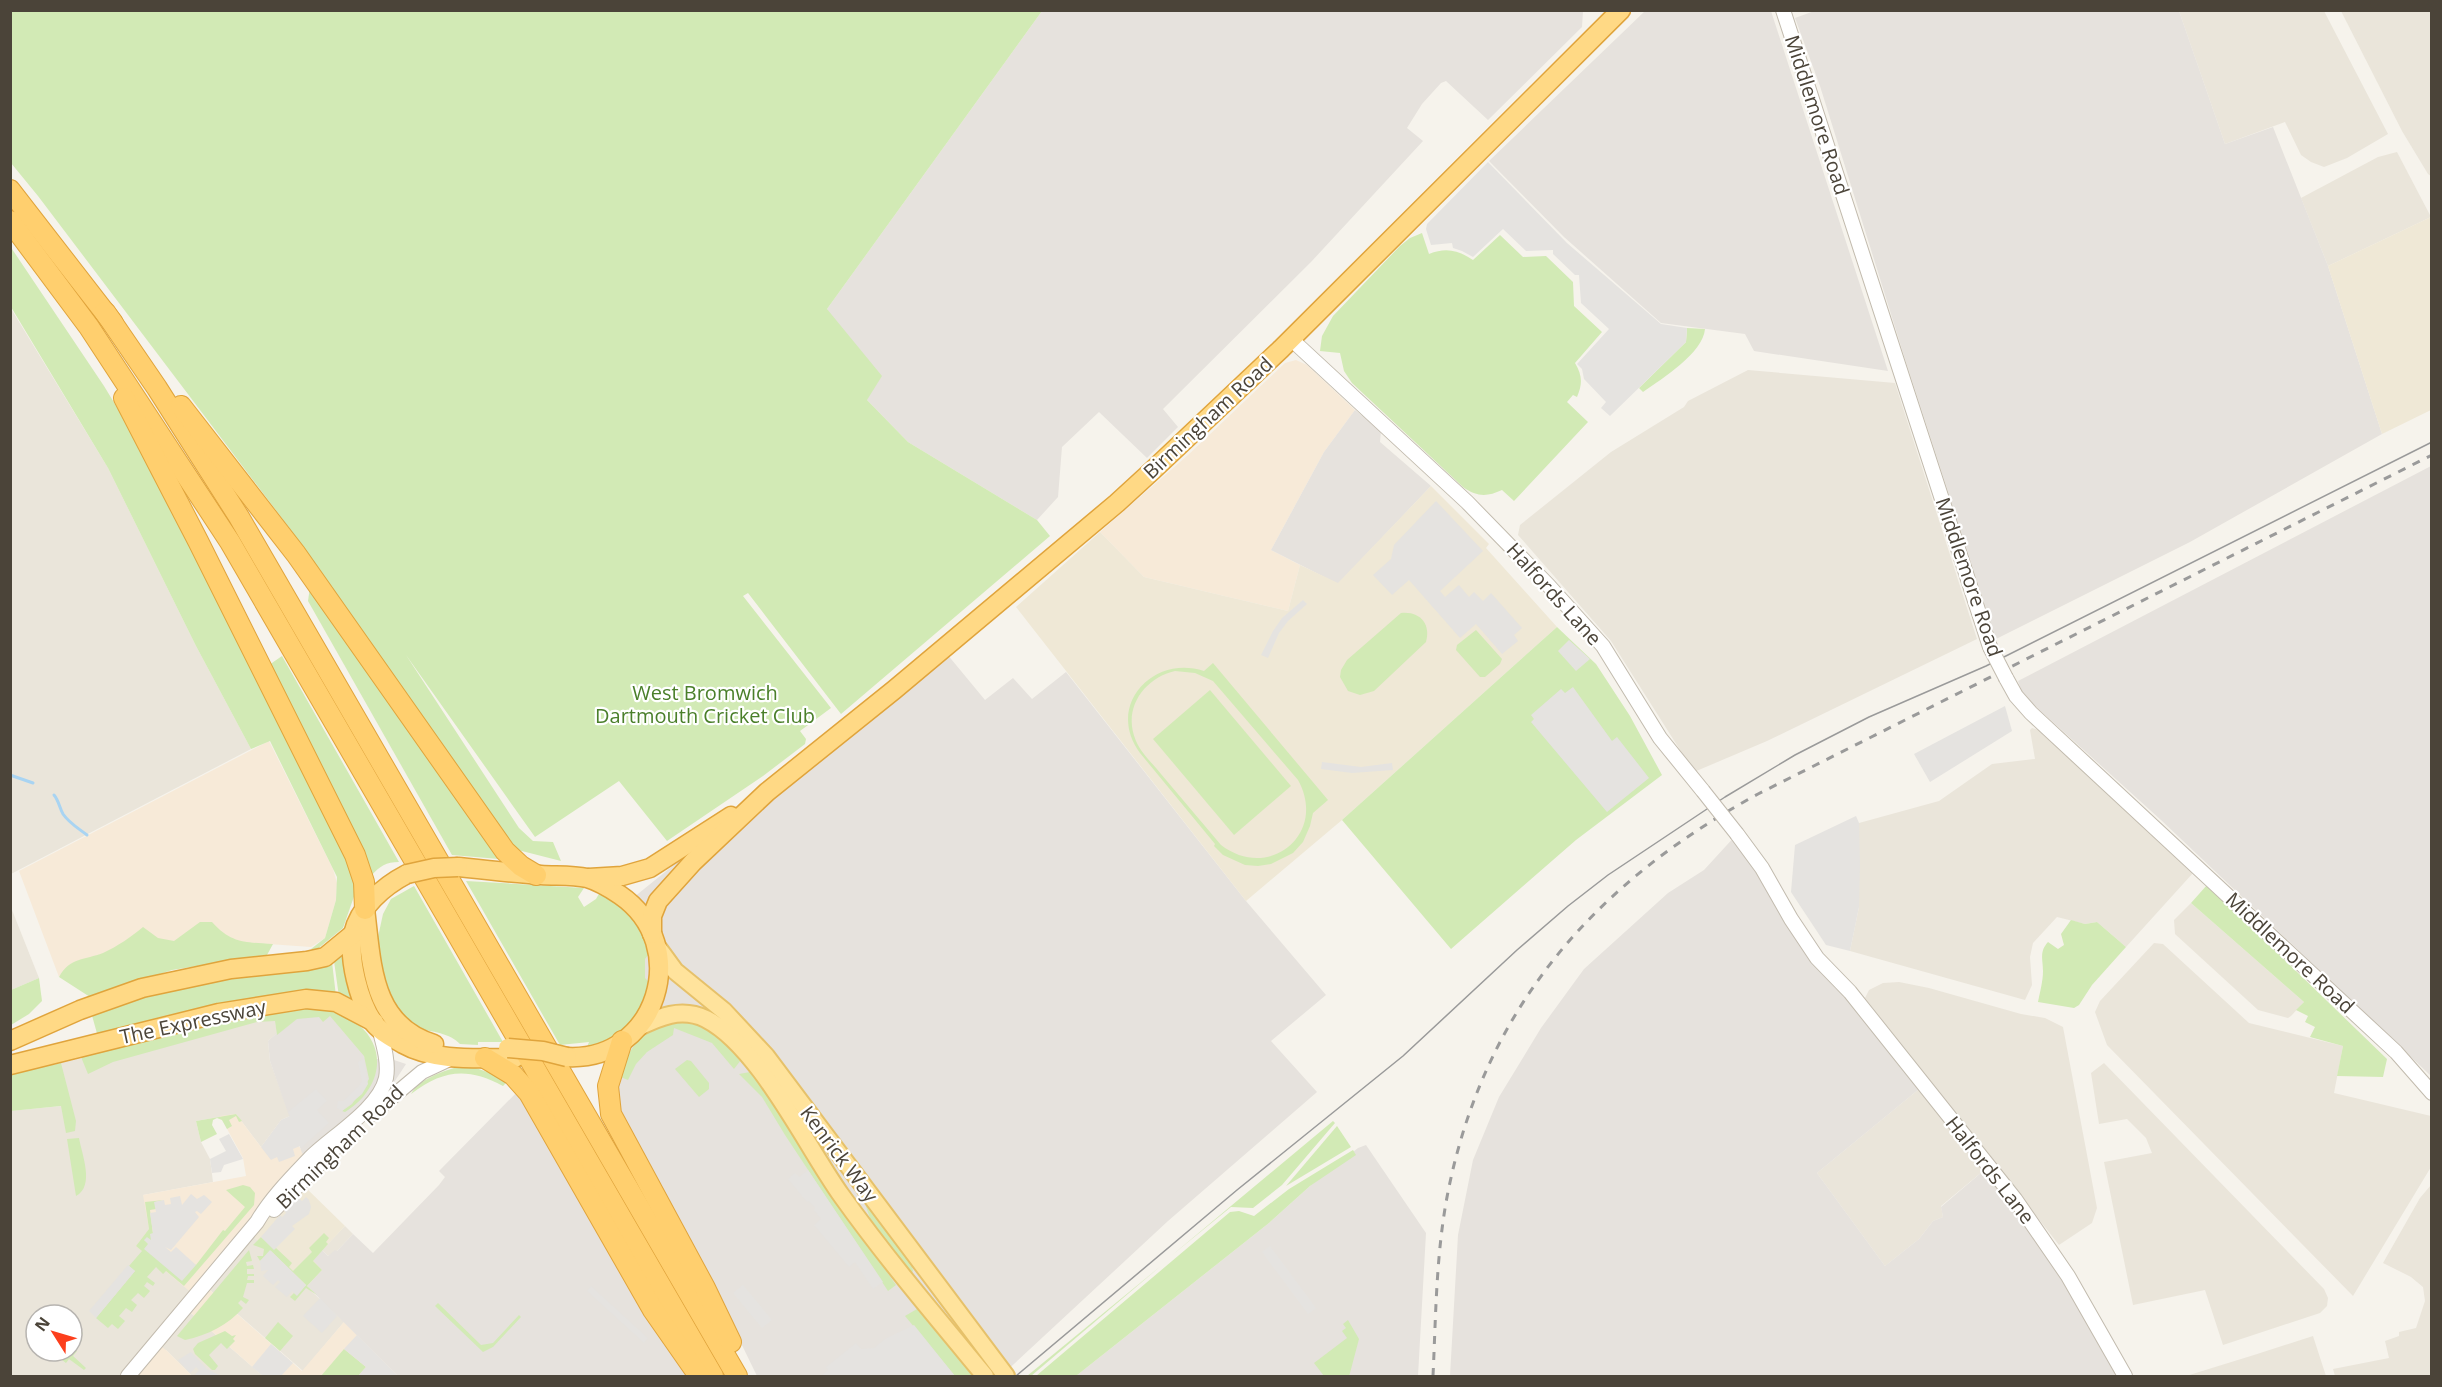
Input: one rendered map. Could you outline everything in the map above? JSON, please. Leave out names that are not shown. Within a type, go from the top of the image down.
[{"type":"highway","name":"Birmingham Road","points":[[654,939],[652,916],[658,901],[668,887],[767,792],[894,690],[1117,503],[1291,339],[1621,11]]},
{"type":"highway","points":[[10,190],[296,554],[499,843],[521,866],[536,875]]},
{"type":"highway","points":[[10,221],[88,327],[230,542],[713,1377]]},
{"type":"highway","points":[[105,312],[158,388],[239,518],[737,1377]]},
{"type":"highway","points":[[88,327],[355,855],[364,882],[372,966],[380,999],[399,1024],[418,1038],[442,1046],[567,1057],[592,1055],[607,1050],[629,1034],[648,1014],[657,994],[660,969],[654,939],[642,917],[630,903],[587,878]]},
{"type":"highway","name":"Birmingham Road","points":[[365,909],[385,888],[407,874],[425,869],[458,867],[587,878],[622,876],[650,868],[767,792]]},
{"type":"highway","points":[[365,909],[353,934],[355,976],[359,993],[376,1025]]},
{"type":"highway","name":"The Expressway","points":[[10,1041],[118,995],[182,978],[231,969],[307,962],[325,957],[353,934]]},
{"type":"highway","name":"The Expressway","points":[[10,1065],[219,1013],[306,999],[336,1002],[405,1045],[428,1053],[485,1058],[512,1053]]},
{"type":"highway","points":[[629,1034],[609,1086],[611,1114],[705,1288],[748,1377]]},
{"type":"highway","points":[[485,1058],[513,1075],[529,1094],[653,1310],[699,1377]]},
{"type":"main road","name":"Kenrick Way","points":[[654,939],[675,971],[724,1011],[766,1056],[1005,1375]]},
{"type":"main road","name":"Kenrick Way","points":[[629,1034],[668,1015],[688,1014],[707,1020],[732,1039],[768,1081],[839,1191],[882,1250],[985,1377]]},
{"type":"street","name":"Middlemore Road","points":[[1783,10],[1990,646],[2016,696],[2031,713],[2396,1052],[2432,1094]]},
{"type":"street","name":"Halfords Lane","points":[[1291,339],[1467,502],[1550,586],[1603,646],[1660,738],[1737,834],[1774,886],[1817,958],[1836,976],[2015,1199],[2068,1276],[2125,1377]]},
{"type":"street","name":"Birmingham Road","points":[[128,1377],[257,1222],[271,1201],[311,1157],[381,1092],[387,1070],[376,1025]]},
{"type":"street","name":"Birmingham Road","points":[[257,1222],[276,1209],[350,1133],[405,1085],[422,1072],[455,1057]]},
{"type":"shaded area","points":[[1817,10],[2179,11],[2225,144],[2273,127],[2328,266],[2382,434],[2190,542],[1996,639],[1820,86],[1795,18]]},
{"type":"shaded area","points":[[1042,11],[1583,11],[1582,27],[1488,120],[1446,81],[1441,83],[1422,104],[1407,128],[1423,141],[1311,262],[1163,409],[1178,427],[1147,458],[1099,412],[1062,447],[1058,497],[1037,520],[908,442],[867,400],[827,309]]},
{"type":"shaded area","points":[[1645,11],[1771,11],[1888,371],[1754,351],[1745,334],[1661,323],[1564,237],[1489,161]]},
{"type":"shaded area","points":[[2179,11],[2324,11],[2388,134],[2347,158],[2324,167],[2301,155],[2285,122],[2225,144]]},
{"type":"shaded area","points":[[2341,11],[2431,11],[2431,176],[2402,131]]},
{"type":"shaded area","points":[[2397,152],[2431,217],[2328,266],[2301,198],[2378,157]]},
{"type":"shaded area","points":[[1488,162],[1567,243],[1661,324],[1687,328],[1686,342],[1610,416],[1601,408],[1606,402],[1584,379],[1582,369],[1577,364],[1609,329],[1581,303],[1579,275],[1575,275],[1553,254],[1553,250],[1526,251],[1503,229],[1473,257],[1453,248],[1452,243],[1431,245],[1426,229],[1427,224]]},
{"type":"shaded area","points":[[2431,217],[2431,410],[2382,434],[2328,266]]},
{"type":"shaded area","points":[[10,307],[108,468],[196,646],[251,749],[11,874]]},
{"type":"shaded area","points":[[1296,360],[1307,365],[1355,410],[1324,452],[1271,550],[1300,565],[1288,611],[1144,577],[1100,532],[1188,455],[1285,363]]},
{"type":"shaded area","points":[[1748,370],[1895,383],[1977,639],[1767,741],[1694,772],[1611,641],[1518,535],[1520,525],[1611,452],[1684,407],[1688,401]]},
{"type":"shaded area","points":[[1355,410],[1381,431],[1380,442],[1431,486],[1338,584],[1271,550],[1324,452]]},
{"type":"shaded area","points":[[2431,466],[2431,1076],[2161,820],[2023,695],[2018,681]]},
{"type":"shaded area","points":[[1431,486],[1489,544],[1486,548],[1557,627],[1342,820],[1246,901],[1016,607],[1100,532],[1144,577],[1288,611],[1300,565],[1338,583]]},
{"type":"shaded area","points":[[1436,501],[1483,551],[1440,591],[1445,597],[1459,585],[1469,597],[1474,592],[1483,601],[1491,593],[1522,628],[1514,635],[1518,641],[1502,654],[1476,624],[1460,638],[1409,580],[1392,595],[1373,575],[1391,559],[1394,545]]},
{"type":"shaded area","points":[[1303,600],[1307,604],[1288,621],[1279,633],[1268,658],[1261,655],[1282,618]]},
{"type":"shaded area","points":[[1569,640],[1590,659],[1576,671],[1558,651]]},
{"type":"shaded area","points":[[942,648],[985,700],[1013,678],[1032,699],[1066,672],[1246,901],[1326,995],[1271,1041],[1317,1092],[1168,1221],[1001,1376],[757,1376],[704,1267],[619,1117],[615,1060],[617,1034],[645,978],[645,958],[623,906]]},
{"type":"shaded area","points":[[1573,687],[1612,741],[1617,737],[1649,778],[1607,812],[1531,722],[1534,719],[1531,715],[1561,689],[1565,693]]},
{"type":"shaded area","points":[[2005,706],[2012,731],[1930,782],[1914,754]]},
{"type":"shaded area","points":[[2032,728],[2039,730],[2193,873],[2126,947],[2097,922],[2085,924],[2057,917],[2033,943],[2030,957],[2032,985],[2025,1000],[1850,951],[1859,907],[1859,823],[1939,801],[1992,764],[2035,759],[2030,730]]},
{"type":"shaded area","points":[[269,741],[333,869],[337,883],[336,900],[325,938],[311,947],[238,942],[61,974],[59,977],[19,871]]},
{"type":"shaded area","points":[[1322,762],[1361,767],[1392,763],[1393,770],[1352,773],[1321,769]]},
{"type":"shaded area","points":[[1856,816],[1859,823],[1859,907],[1850,951],[1826,945],[1791,892],[1795,845]]},
{"type":"shaded area","points":[[1737,834],[1825,962],[1924,1085],[1817,1173],[1885,1266],[1919,1239],[1933,1221],[1943,1217],[1941,1207],[1989,1166],[2125,1376],[1450,1376],[1458,1235],[1473,1160],[1499,1097],[1541,1028],[1584,969],[1668,893],[1704,870]]},
{"type":"shaded area","points":[[2191,903],[2304,1002],[2291,1016],[2288,1018],[2258,1010],[2175,934],[2174,920]]},
{"type":"shaded area","points":[[10,905],[39,978],[11,990],[10,990]]},
{"type":"shaded area","points":[[2154,943],[2163,944],[2249,1023],[2343,1046],[2334,1093],[2431,1116],[2431,1167],[2353,1296],[2107,1045],[2095,1012],[2100,1001]]},
{"type":"shaded area","points":[[1899,982],[1929,988],[2021,1014],[2045,1018],[2063,1027],[2097,1208],[2092,1223],[2059,1245],[1865,998],[1869,990],[1883,983]]},
{"type":"shaded area","points":[[324,1014],[338,1018],[362,1047],[365,1059],[391,1059],[406,1064],[387,1093],[311,1164],[302,1153],[270,1061],[268,1041],[277,1033],[275,1021]]},
{"type":"shaded area","points":[[272,1016],[277,1033],[268,1041],[270,1061],[290,1116],[281,1120],[261,1147],[236,1114],[196,1121],[201,1142],[210,1159],[213,1182],[143,1195],[194,1295],[184,1307],[263,1376],[192,1376],[166,1350],[128,1376],[11,1376],[10,1111],[62,1106],[61,1063]]},
{"type":"shaded area","points":[[364,1059],[368,1084],[362,1094],[342,1111],[337,1108],[338,1101],[343,1101],[359,1086],[362,1081],[358,1062]]},
{"type":"shaded area","points":[[2104,1063],[2324,1289],[2328,1298],[2327,1306],[2320,1313],[2223,1345],[2205,1290],[2133,1305],[2104,1162],[2152,1153],[2146,1138],[2127,1119],[2099,1124],[2091,1073]]},
{"type":"shaded area","points":[[1924,1085],[1989,1166],[1941,1206],[1943,1217],[1933,1221],[1919,1239],[1885,1266],[1817,1173]]},
{"type":"shaded area","points":[[316,1089],[327,1101],[317,1110],[329,1123],[301,1148],[300,1146],[293,1149],[295,1156],[279,1162],[277,1157],[271,1160],[261,1147],[281,1120],[290,1116],[288,1112]]},
{"type":"shaded area","points":[[519,1090],[692,1376],[398,1376],[307,1286],[322,1270],[312,1261],[322,1250],[328,1256],[335,1250],[337,1251],[353,1234],[373,1253],[439,1185],[445,1177],[439,1171]]},
{"type":"shaded area","points":[[236,1114],[261,1147],[281,1120],[311,1164],[203,1284],[302,1371],[344,1322],[398,1376],[263,1376],[184,1307],[194,1295],[136,1246],[149,1229],[143,1195],[246,1176],[243,1158],[220,1116]]},
{"type":"shaded area","points":[[229,1134],[243,1159],[224,1165],[221,1172],[212,1173],[210,1159],[226,1151],[219,1139]]},
{"type":"shaded area","points":[[1366,1145],[1426,1233],[1418,1376],[1076,1376],[1269,1223],[1310,1186],[1358,1148]]},
{"type":"shaded area","points":[[808,1170],[883,1282],[873,1289],[855,1262],[849,1267],[814,1225],[821,1219],[814,1210],[815,1208],[788,1179],[795,1173],[799,1177]]},
{"type":"shaded area","points":[[301,1183],[345,1226],[313,1260],[322,1270],[307,1286],[249,1232]]},
{"type":"shaded area","points":[[2431,1185],[2431,1376],[2335,1376],[2333,1369],[2389,1358],[2385,1341],[2399,1336],[2399,1332],[2416,1328],[2425,1301],[2423,1287],[2411,1277],[2383,1263],[2420,1198]]},
{"type":"shaded area","points":[[191,1194],[197,1199],[204,1195],[212,1202],[201,1214],[195,1212],[199,1217],[171,1250],[165,1247],[171,1252],[176,1247],[196,1265],[182,1281],[144,1249],[148,1244],[144,1240],[147,1237],[151,1240],[150,1234],[153,1233],[150,1213],[156,1212],[154,1202],[164,1200],[165,1205],[171,1204],[170,1198],[180,1196],[182,1205]]},
{"type":"shaded area","points":[[297,1197],[302,1201],[306,1197],[309,1200],[311,1207],[309,1214],[292,1226],[295,1229],[274,1250],[261,1237],[280,1215],[282,1217],[286,1213],[284,1210]]},
{"type":"shaded area","points":[[345,1226],[353,1234],[337,1251],[328,1256],[322,1250]]},
{"type":"shaded area","points":[[249,1232],[344,1322],[303,1371],[203,1284]]},
{"type":"shaded area","points":[[1270,1246],[1316,1308],[1308,1314],[1262,1252]]},
{"type":"shaded area","points":[[270,1250],[306,1285],[297,1296],[292,1291],[287,1297],[275,1287],[280,1282],[278,1280],[273,1285],[263,1276],[268,1270],[261,1271],[260,1261]]},
{"type":"shaded area","points":[[128,1265],[135,1271],[96,1318],[89,1311]]},
{"type":"shaded area","points":[[743,1285],[772,1320],[762,1328],[733,1293]]},
{"type":"shaded area","points":[[591,1286],[648,1338],[644,1343],[587,1291]]},
{"type":"shaded area","points":[[320,1298],[337,1316],[322,1333],[303,1316]]},
{"type":"shaded area","points":[[914,1325],[955,1376],[821,1376],[828,1370],[826,1367],[856,1343],[861,1349],[874,1348],[885,1339]]},
{"type":"shaded area","points":[[357,1335],[398,1376],[358,1376],[366,1367],[344,1349]]},
{"type":"shaded area","points":[[2313,1336],[2326,1376],[2186,1376],[2254,1355]]},
{"type":"shaded area","points":[[156,1342],[166,1350],[192,1376],[128,1376]]},
{"type":"shaded area","points":[[271,1344],[293,1363],[281,1376],[263,1376],[252,1367]]},
{"type":"shaded area","points":[[191,1352],[207,1369],[221,1376],[194,1376],[199,1370],[196,1367],[190,1373],[178,1360]]},
{"type":"green space","name":"West Bromwich Dartmouth Cricket Club","points":[[10,11],[1042,11],[827,309],[882,376],[867,400],[908,442],[1037,520],[1050,536],[841,714],[748,593],[743,596],[831,708],[800,731],[806,739],[805,744],[763,776],[667,841],[619,781],[535,837],[406,655],[519,828],[533,841],[553,842],[561,861],[514,849],[303,546],[11,163]]},
{"type":"green space","points":[[1422,233],[1429,254],[1452,251],[1473,260],[1500,235],[1523,257],[1546,256],[1573,282],[1574,306],[1602,332],[1575,363],[1581,383],[1577,397],[1573,395],[1567,402],[1588,422],[1514,501],[1502,490],[1482,495],[1463,487],[1352,383],[1344,371],[1340,353],[1320,351],[1322,336],[1333,316],[1400,246],[1410,238]]},
{"type":"green space","points":[[10,246],[104,386],[144,452],[304,765],[358,885],[343,928],[315,951],[311,949],[325,938],[336,900],[337,877],[270,741],[251,749],[196,646],[108,468],[11,307]]},
{"type":"green space","points":[[1687,328],[1705,329],[1703,338],[1697,347],[1681,364],[1643,392],[1639,388],[1686,342]]},
{"type":"green space","points":[[310,587],[499,859],[452,855],[308,601]]},
{"type":"green space","points":[[1401,613],[1414,614],[1422,620],[1427,630],[1426,642],[1374,691],[1360,695],[1348,691],[1340,677],[1347,660]]},
{"type":"green space","points":[[1557,627],[1596,664],[1630,716],[1662,775],[1576,840],[1451,949],[1342,820]]},
{"type":"green space","points":[[1476,630],[1502,659],[1500,664],[1485,677],[1480,677],[1456,650],[1457,645]]},
{"type":"green space","points":[[282,656],[399,862],[384,865],[371,876],[269,665]]},
{"type":"green space","points":[[1213,663],[1328,800],[1313,813],[1303,842],[1293,853],[1271,864],[1245,865],[1223,855],[1140,753],[1131,735],[1128,718],[1131,702],[1140,688],[1152,677],[1168,670],[1185,668],[1204,671]],"holes":[[[1175,671],[1195,673],[1213,681],[1298,780],[1305,800],[1305,818],[1299,834],[1289,847],[1274,855],[1258,858],[1239,855],[1221,845],[1147,758],[1136,741],[1132,729],[1132,718],[1134,707],[1145,688],[1154,680]]]},
{"type":"green space","points":[[1210,690],[1291,786],[1234,835],[1153,739]]},
{"type":"green space","points":[[466,881],[584,888],[578,897],[584,907],[596,899],[600,892],[618,903],[638,926],[648,955],[645,959],[645,978],[648,981],[646,993],[629,1024],[620,1032],[598,1044],[587,1047],[589,1042],[560,1045]]},
{"type":"green space","points":[[2207,885],[2387,1059],[2383,1077],[2337,1076],[2343,1046],[2310,1037],[2315,1027],[2305,1022],[2308,1016],[2296,1010],[2304,1002],[2191,903]]},
{"type":"green space","points":[[414,886],[503,1042],[478,1042],[478,1045],[460,1044],[440,1033],[417,1030],[396,1012],[380,969],[378,937],[383,914],[391,899]]},
{"type":"green space","points":[[2071,920],[2085,924],[2097,922],[2126,947],[2092,985],[2079,1005],[2074,1008],[2038,1002],[2043,971],[2043,949],[2048,942],[2058,949],[2064,945],[2061,934]]},
{"type":"green space","points":[[200,922],[212,922],[233,938],[254,943],[273,944],[267,955],[172,970],[90,997],[59,977],[73,962],[109,950],[143,927],[158,938],[174,941]]},
{"type":"green space","points":[[344,954],[346,981],[353,1001],[339,997],[334,961]]},
{"type":"green space","points":[[332,962],[336,996],[98,1037],[91,1012],[110,1005],[229,975],[259,975],[306,970]]},
{"type":"green space","points":[[39,978],[42,1001],[29,1014],[11,1025],[11,990]]},
{"type":"green space","points":[[322,1004],[359,1025],[369,1036],[375,1048],[376,1072],[372,1084],[356,1104],[345,1112],[342,1111],[352,1104],[369,1079],[364,1056],[330,1016],[323,1022],[319,1017],[297,1019],[277,1035],[275,1021],[257,1022],[113,1062],[88,1074],[81,1057],[92,1054],[91,1049],[163,1031]]},
{"type":"green space","points":[[668,1020],[702,1026],[717,1036],[741,1060],[734,1069],[712,1043],[674,1028],[673,1035],[647,1052],[636,1064],[628,1080],[618,1076],[637,1042]]},
{"type":"green space","points":[[51,1059],[53,1065],[61,1063],[76,1121],[75,1131],[66,1133],[61,1106],[11,1111],[11,1070]]},
{"type":"green space","points":[[687,1060],[691,1061],[709,1083],[709,1089],[699,1097],[675,1069]]},
{"type":"green space","points":[[454,1068],[476,1068],[509,1080],[503,1086],[478,1076],[455,1074],[434,1080],[411,1094],[424,1081]]},
{"type":"green space","points":[[750,1072],[772,1099],[814,1169],[896,1285],[888,1291],[762,1097],[739,1074]]},
{"type":"green space","points":[[236,1114],[242,1121],[239,1122],[236,1116],[229,1120],[232,1126],[227,1129],[222,1120],[217,1118],[213,1120],[212,1125],[217,1134],[201,1142],[196,1121]]},
{"type":"green space","points":[[1333,1121],[1335,1123],[1282,1185],[1253,1208],[1231,1207],[1171,1256]]},
{"type":"green space","points":[[1337,1126],[1351,1147],[1286,1186]]},
{"type":"green space","points":[[79,1138],[86,1178],[82,1191],[76,1196],[67,1139]]},
{"type":"green space","points":[[1353,1150],[1356,1155],[1310,1186],[1269,1223],[1076,1376],[1036,1376],[1230,1212],[1239,1211],[1254,1216],[1289,1189]]},
{"type":"green space","points":[[243,1185],[250,1187],[255,1193],[254,1205],[184,1286],[166,1271],[163,1274],[156,1267],[147,1277],[155,1283],[153,1286],[147,1282],[144,1286],[150,1291],[144,1298],[138,1293],[131,1300],[137,1305],[132,1312],[126,1308],[119,1316],[125,1321],[118,1329],[112,1324],[108,1328],[96,1318],[135,1271],[129,1266],[142,1251],[136,1246],[149,1229],[145,1202],[164,1200],[155,1202],[156,1209],[150,1210],[153,1234],[151,1241],[144,1240],[196,1265],[223,1230],[225,1231],[245,1207],[226,1190]]},
{"type":"green space","points":[[863,1198],[912,1266],[913,1271],[910,1275],[871,1221]]},
{"type":"green space","points":[[324,1233],[329,1238],[326,1242],[328,1244],[313,1261],[322,1270],[307,1286],[317,1295],[306,1288],[295,1301],[290,1297],[294,1293],[297,1295],[306,1285],[271,1251],[260,1261],[257,1256],[263,1256],[264,1249],[253,1245],[261,1237],[292,1263],[289,1267],[293,1271],[312,1252],[309,1248]]},
{"type":"green space","points":[[249,1250],[252,1261],[246,1262],[247,1266],[253,1265],[254,1269],[247,1269],[247,1274],[254,1274],[254,1276],[248,1276],[247,1280],[254,1280],[254,1283],[247,1283],[243,1297],[249,1300],[246,1304],[241,1300],[238,1303],[243,1308],[231,1319],[210,1332],[185,1340],[177,1336]]},
{"type":"green space","points":[[1162,1265],[1031,1376],[1027,1376]]},
{"type":"green space","points":[[438,1303],[481,1345],[493,1343],[519,1315],[521,1317],[493,1347],[483,1352],[435,1306]]},
{"type":"green space","points":[[917,1309],[974,1376],[955,1376],[905,1316]]},
{"type":"green space","points":[[1348,1320],[1359,1339],[1349,1376],[1324,1376],[1314,1363],[1347,1338],[1342,1331],[1346,1328],[1343,1324]]},
{"type":"green space","points":[[278,1322],[293,1336],[280,1351],[265,1338]]},
{"type":"green space","points":[[225,1331],[232,1336],[236,1335],[233,1339],[235,1341],[227,1349],[221,1343],[209,1355],[218,1366],[212,1370],[195,1354],[193,1349],[198,1343]]},
{"type":"green space","points":[[344,1349],[366,1367],[358,1376],[321,1376]]},
{"type":"green space","points":[[74,1363],[81,1363],[86,1368],[84,1370]]},
{"type":"waterway","points":[[10,775],[33,783]]},
{"type":"waterway","points":[[54,795],[65,817],[87,835]]},
{"type":"tram line","points":[[1016,1376],[1237,1190],[1403,1056],[1568,906],[1608,875],[1725,797],[1795,755],[1869,717],[1986,666],[2432,442]]},
{"type":"railway","points":[[1433,1376],[1441,1234],[1449,1187],[1467,1121],[1491,1061],[1521,1005],[1558,954],[1600,908],[1648,866],[1700,828],[1758,794],[2432,455]]}]
